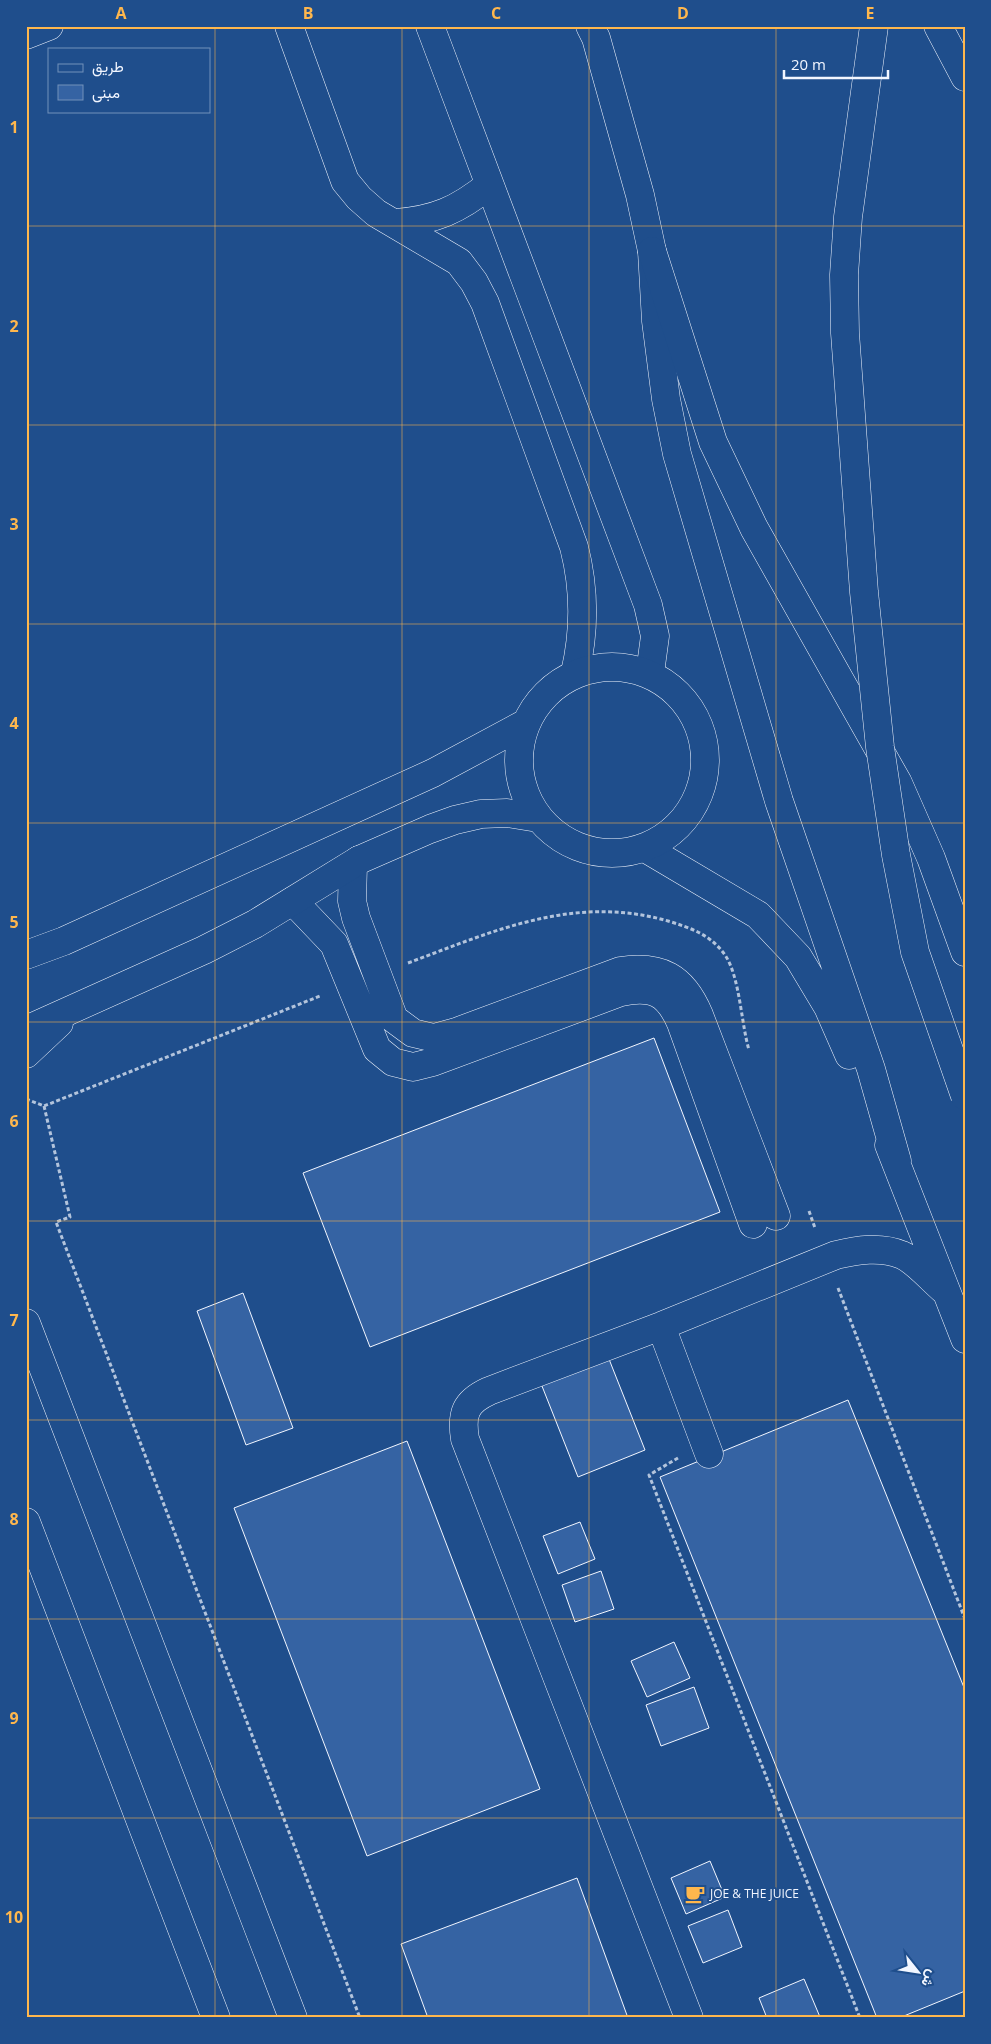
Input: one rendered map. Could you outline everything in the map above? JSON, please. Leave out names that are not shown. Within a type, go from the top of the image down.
[{"type":"main road","points":[[26,35],[48,26]]},
{"type":"main road","points":[[430,26],[648,605],[655,636],[650,673]]},
{"type":"main road","points":[[874,26],[848,217],[844,275],[845,333],[864,592],[880,747],[896,855],[915,952],[965,1096]]},
{"type":"main road","points":[[938,26],[965,77]]},
{"type":"main road","points":[[290,27],[345,181],[359,198],[376,213],[396,223],[459,262],[474,282],[486,303],[574,546],[580,571],[583,623],[575,673]]},
{"type":"main road","points":[[594,30],[640,195],[652,251],[713,442],[754,528],[898,783],[931,858],[965,952]]},
{"type":"main road","points":[[396,223],[421,221],[446,214],[468,201],[489,185]]},
{"type":"main road","points":[[652,251],[656,321],[666,399],[677,454],[779,801],[871,1069],[897,1161]]},
{"type":"main road","points":[[600,667],[625,667],[650,673],[677,691],[695,716],[705,746],[704,778],[693,808],[672,832],[644,848],[606,853],[586,850],[568,843],[552,832],[538,818],[528,801],[520,772],[520,742],[526,723],[546,694],[575,673],[600,667]]},
{"type":"main road","points":[[26,956],[64,941],[432,773],[526,723]]},
{"type":"main road","points":[[26,1030],[204,950],[293,901],[359,860],[455,820],[480,814],[507,813],[538,818]]},
{"type":"main road","points":[[644,848],[758,915],[798,957],[828,1007],[897,1161],[944,1290],[965,1339]]},
{"type":"main road","points":[[293,901],[334,944],[377,1049],[393,1062],[413,1067],[433,1062],[621,992],[640,988],[658,993],[673,1005],[764,1220],[699,1015],[692,997],[678,981],[660,972],[640,968],[620,971],[456,1032],[434,1038],[412,1033],[394,1019],[356,918],[352,901],[353,865],[359,860]]},
{"type":"main road","points":[[26,1054],[75,1008]]},
{"type":"main road","points":[[688,2018],[465,1439],[463,1424],[466,1410],[475,1397],[661,1326],[826,1258],[858,1250],[880,1250],[903,1255],[944,1290]]},
{"type":"main road","points":[[26,1322],[294,2018]]},
{"type":"main road","points":[[661,1326],[707,1449]]},
{"type":"main road","points":[[26,1522],[216,2018]]},
{"type":"path","points":[[376,974],[523,921],[566,913],[609,912],[653,917],[695,929],[712,940],[725,956],[734,974],[742,1025],[750,1056]]},
{"type":"path","points":[[26,1099],[44,1106],[351,984]]},
{"type":"path","points":[[44,1106],[70,1218],[56,1222],[360,2018]]},
{"type":"path","points":[[806,1203],[965,1619]]},
{"type":"path","points":[[707,1449],[649,1474],[860,2018]]},
{"type":"building","points":[[654,1038],[720,1212],[370,1347],[303,1173]]},
{"type":"building","points":[[243,1293],[293,1428],[246,1445],[197,1311]]},
{"type":"building","points":[[605,1349],[645,1450],[578,1477],[538,1376]]},
{"type":"building","points":[[848,1400],[965,1690],[965,1991],[899,2018],[877,2018],[660,1477]]},
{"type":"building","points":[[407,1441],[540,1789],[367,1856],[234,1508]]},
{"type":"building","points":[[580,1522],[595,1559],[558,1574],[543,1536]]},
{"type":"building","points":[[601,1571],[614,1609],[575,1622],[562,1585]]},
{"type":"building","points":[[674,1642],[690,1678],[647,1697],[631,1661]]},
{"type":"building","points":[[694,1687],[709,1728],[661,1746],[646,1705]]},
{"type":"building","points":[[710,1861],[725,1897],[686,1914],[671,1878]]},
{"type":"building","points":[[577,1878],[628,2018],[428,2018],[401,1944]]},
{"type":"building","points":[[728,1910],[742,1947],[703,1963],[688,1926]]},
{"type":"building","points":[[804,1979],[820,2017],[767,2018],[759,1998]]},
{"type":"place","name":"JOE & THE JUICE","points":[[695,1894]]}]
